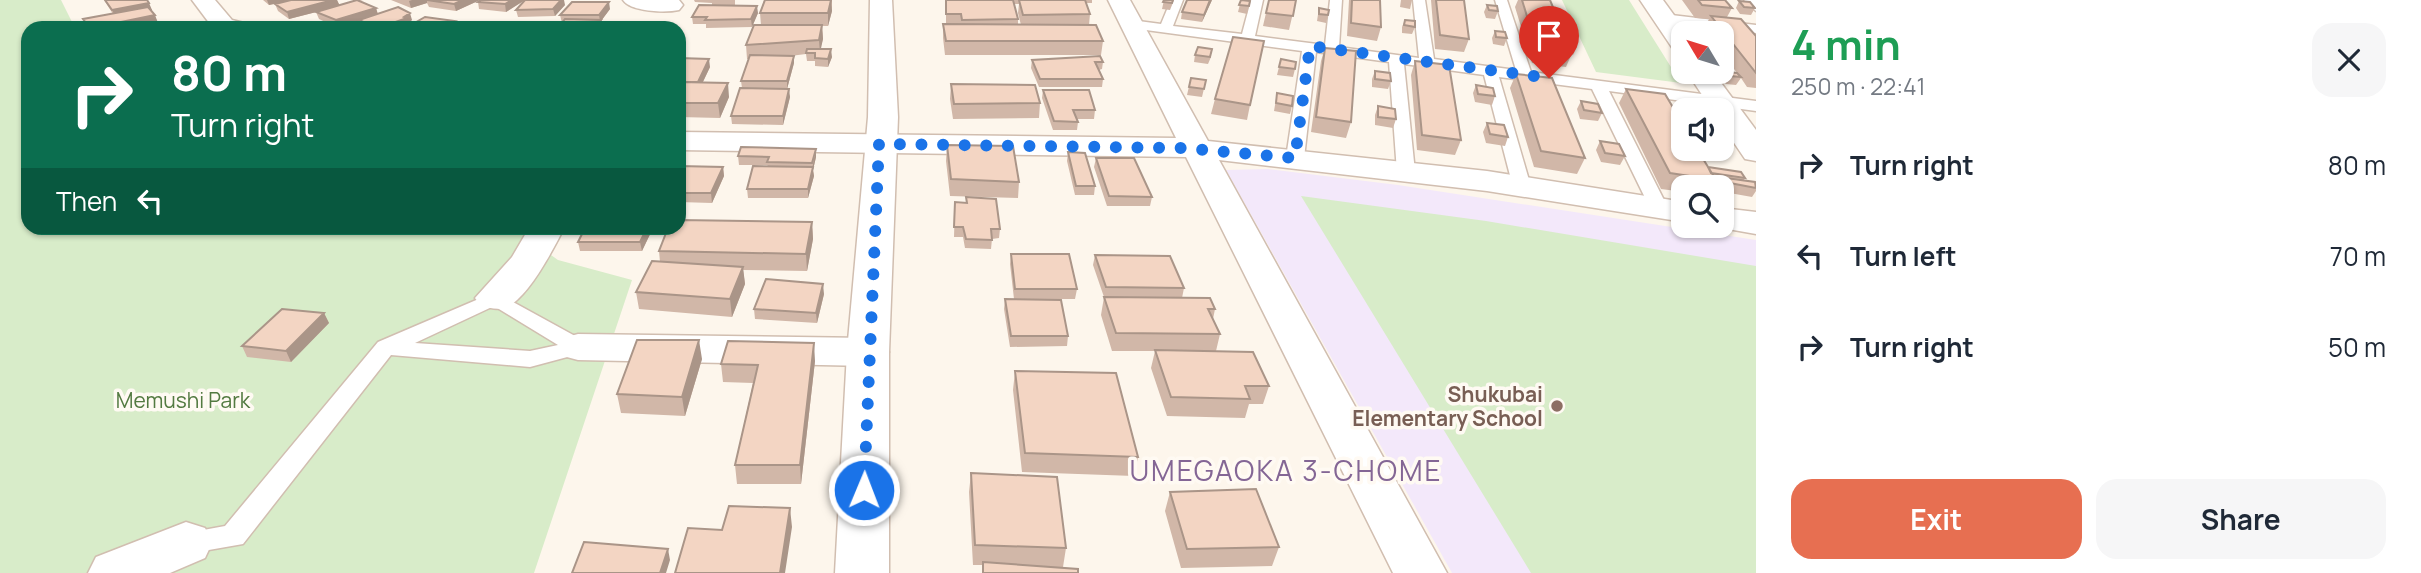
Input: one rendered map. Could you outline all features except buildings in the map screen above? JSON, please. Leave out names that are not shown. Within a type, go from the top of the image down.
[{"type":"street","points":[[203,0],[220,21]]},
{"type":"street","points":[[634,0],[673,3],[662,21]]},
{"type":"street","points":[[862,573],[867,352],[879,144],[883,117],[881,0]]},
{"type":"street","points":[[1657,9],[1671,29]]},
{"type":"street","points":[[1138,17],[1196,149],[1420,573]]},
{"type":"street","points":[[1734,120],[1756,152]]},
{"type":"street","points":[[686,141],[1196,149],[1406,172],[1671,210]]},
{"type":"street","points":[[1734,220],[1756,223]]},
{"type":"street","points":[[495,298],[528,262],[542,235]]},
{"type":"street","points":[[578,347],[867,352]]},
{"type":"street","points":[[115,573],[186,543]]},
{"type":"lane","points":[[1138,17],[1177,0]]},
{"type":"lane","points":[[1248,38],[1257,0]]},
{"type":"lane","points":[[1332,49],[1336,0]]},
{"type":"lane","points":[[1419,0],[1427,62]]},
{"type":"lane","points":[[1501,0],[1525,75]]},
{"type":"lane","points":[[1750,0],[1756,7]]},
{"type":"lane","points":[[1657,9],[1756,29]]},
{"type":"lane","points":[[1138,17],[1248,38],[1698,98]]},
{"type":"lane","points":[[1295,158],[1310,46]]},
{"type":"lane","points":[[1396,58],[1406,172]]},
{"type":"lane","points":[[1490,70],[1522,187]]},
{"type":"lane","points":[[1598,85],[1671,210]]},
{"type":"lane","points":[[1734,103],[1756,106]]},
{"type":"lane","points":[[186,543],[233,537],[386,347],[495,298],[578,347]]},
{"type":"lane","points":[[386,347],[530,359],[578,347]]},
{"type":"shaded area","name":"Shukubai Elementary School","points":[[1268,169],[1398,185],[1671,227],[1671,238],[1734,237],[1756,240],[1756,573],[1452,573],[1226,170]]},
{"type":"green space","name":"Memushi Park","points":[[0,0],[61,0],[72,21],[21,21],[21,235],[523,235],[558,260],[632,280],[534,573],[0,573]]},
{"type":"green space","points":[[1562,0],[1629,0],[1671,67],[1671,82],[1596,72]]},
{"type":"green space","name":"Shukubai Elementary School","points":[[1301,196],[1486,221],[1756,266],[1756,573],[1531,573]]},
{"type":"place","name":"Shukubai Elementary School","points":[[1557,406]]},
{"type":"district","name":"UMEGAOKA 3-CHOME","points":[[1286,470]]},
{"type":"route","points":[[864,490],[867,352],[879,144],[1182,148],[1295,158],[1310,46],[1549,78]]}]
